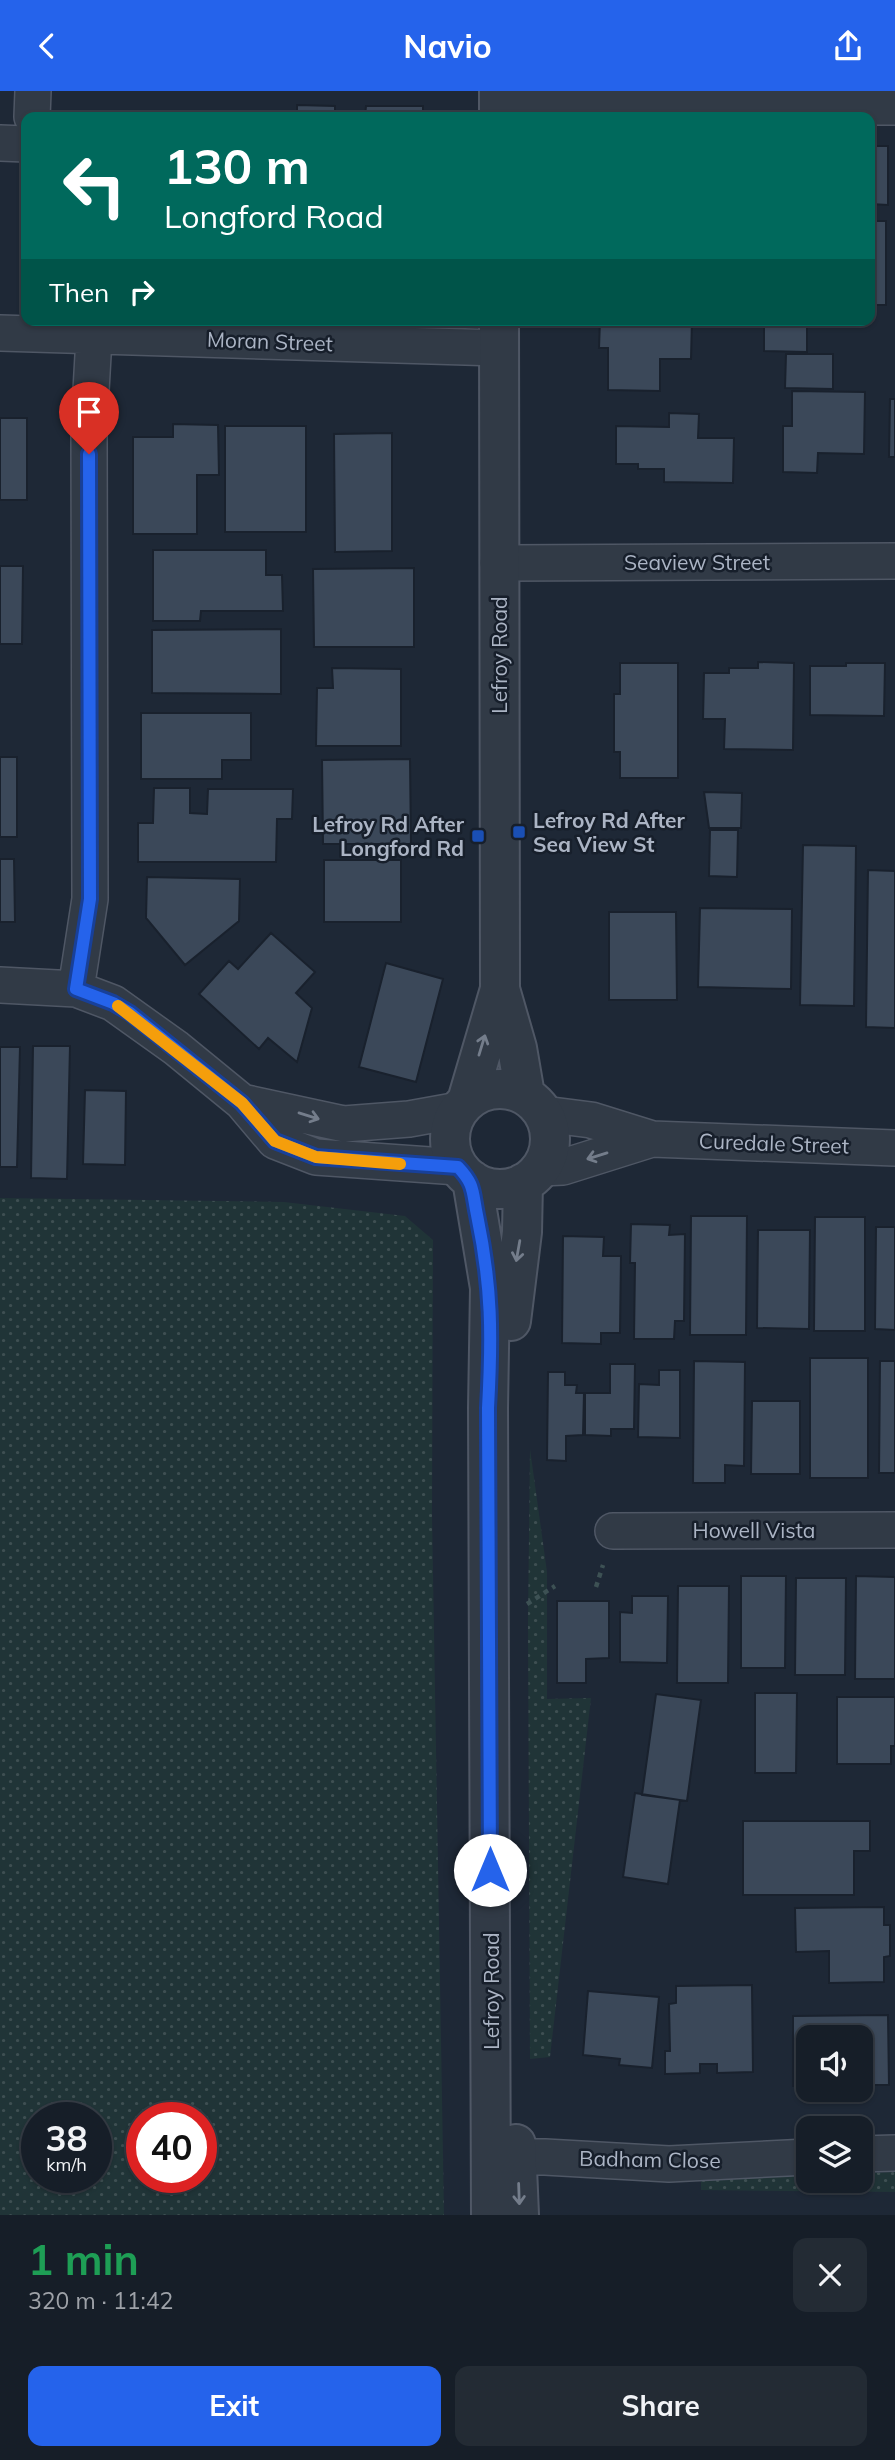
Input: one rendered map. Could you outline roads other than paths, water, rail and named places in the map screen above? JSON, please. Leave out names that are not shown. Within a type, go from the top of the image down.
[{"type":"street","points":[[32,112],[33,91]]},
{"type":"street","points":[[499,105],[895,107]]},
{"type":"street","points":[[0,143],[21,144]]},
{"type":"street","points":[[76,989],[90,899],[89,426],[94,328]]},
{"type":"street","name":"Moran Street","points":[[0,333],[94,328],[499,334]]},
{"type":"street","name":"Lefroy Road","points":[[491,2215],[504,2157],[511,2041],[506,1408],[532,1176],[550,1142],[535,1105],[500,989],[499,334]]},
{"type":"street","name":"Seaview Street","points":[[498,563],[895,561]]},
{"type":"street","points":[[0,985],[76,989],[113,1003],[130,1013],[242,1103],[275,1141],[293,1150],[316,1157],[465,1174],[497,1189],[532,1176]]},
{"type":"street","name":"Lefroy Road","points":[[500,989],[450,1138],[465,1174],[486,1250],[492,1339],[488,1436],[504,2157],[519,2215]]},
{"type":"street","points":[[242,1103],[344,1123],[409,1119],[463,1105],[480,1092],[496,1089],[511,1089],[535,1105]]},
{"type":"street","name":"Curedale Street","points":[[535,1105],[652,1139],[895,1148]]},
{"type":"street","name":"Curedale Street","points":[[532,1176],[652,1139]]},
{"type":"street","name":"Howell Vista","points":[[614,1531],[895,1530]]},
{"type":"street","points":[[873,2154],[895,2153]]},
{"type":"street","name":"Badham Close","points":[[504,2157],[669,2164],[796,2158]]},
{"type":"place","name":"Lefroy Rd After Sea View St","points":[[519,832]]},
{"type":"place","name":"Lefroy Rd After Longford Rd","points":[[478,836]]}]
